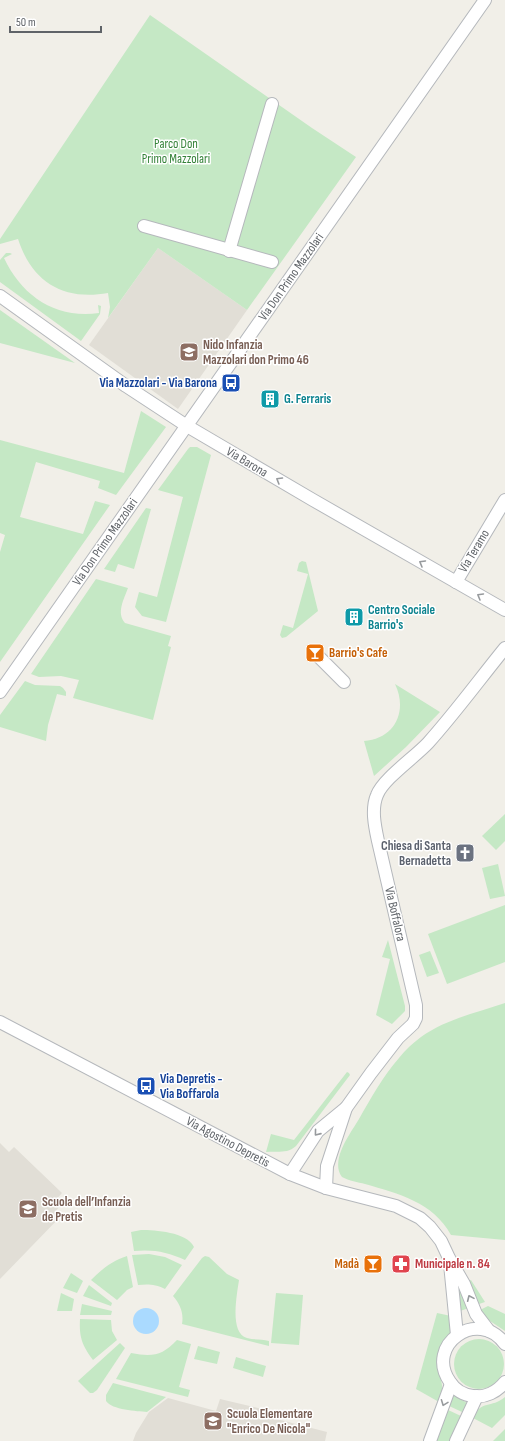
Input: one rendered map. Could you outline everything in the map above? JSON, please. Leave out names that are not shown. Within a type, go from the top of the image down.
[{"type":"street","name":"Via Don Primo Mazzolari","points":[[0,692],[485,0]]},
{"type":"street","points":[[229,250],[272,104]]},
{"type":"street","points":[[144,226],[272,262]]},
{"type":"street","name":"Via Barona","points":[[0,296],[126,386],[187,426],[505,610]]},
{"type":"street","name":"Via Teramo","points":[[456,582],[505,500]]},
{"type":"street","name":"Via Boffalora","points":[[290,1174],[318,1131],[346,1108],[398,1038],[413,1024],[416,1018],[416,1005],[378,841],[375,823],[376,796],[382,786],[428,743],[505,648]]},
{"type":"street","points":[[319,657],[344,682]]},
{"type":"street","name":"Via Agostino Depretis","points":[[0,1022],[290,1174],[326,1188],[396,1206],[420,1218],[430,1227],[441,1241],[464,1284],[476,1314],[489,1331]]},
{"type":"street","name":"Via Boffalora","points":[[326,1188],[327,1166],[346,1108]]},
{"type":"street","name":"Via Agostino Depretis","points":[[449,1258],[458,1335]]},
{"type":"street","points":[[504,1341],[489,1331],[473,1329],[465,1331],[458,1335],[449,1344],[443,1360],[445,1372],[451,1384],[464,1394],[477,1396],[490,1394],[500,1388],[505,1382]]},
{"type":"street","points":[[430,1441],[451,1384]]},
{"type":"street","points":[[456,1441],[477,1396]]},
{"type":"shaded area","points":[[158,248],[247,310],[178,409],[89,345]]},
{"type":"shaded area","name":"Scuola dell’Infanzia de Pretis","points":[[0,1143],[9,1152],[14,1147],[62,1193],[54,1202],[59,1207],[55,1212],[60,1217],[0,1279]]},
{"type":"shaded area","name":"Scuola Elementare \"Enrico De Nicola\"","points":[[168,1398],[216,1411],[220,1399],[262,1409],[261,1415],[327,1432],[325,1441],[133,1441],[136,1433],[149,1412]]},
{"type":"green space","name":"Parco Don Primo Mazzolari","points":[[150,15],[356,157],[247,310],[158,248],[108,318],[110,307],[108,293],[92,295],[63,291],[51,285],[32,267],[24,254],[18,239],[0,244],[0,239]]},
{"type":"green space","points":[[6,253],[12,254],[4,258],[11,272],[30,294],[42,302],[54,308],[83,314],[99,313],[98,305],[101,306],[100,314],[81,341],[0,282],[0,260]]},
{"type":"green space","points":[[0,310],[75,363],[0,343]]},
{"type":"green space","points":[[141,411],[166,427],[116,495],[98,488],[100,481],[36,462],[20,517],[83,534],[95,501],[110,505],[0,662],[0,552],[5,535],[0,533],[0,440],[124,473]]},
{"type":"green space","points":[[190,447],[197,447],[211,455],[166,622],[142,616],[135,607],[139,592],[157,597],[183,497],[158,490]]},
{"type":"green space","points":[[146,508],[151,509],[134,569],[118,564],[115,572],[104,569]]},
{"type":"green space","points":[[302,561],[306,562],[318,611],[286,637],[282,638],[280,635],[283,625],[293,628],[308,574],[297,571],[299,563]]},
{"type":"green space","points":[[96,579],[128,588],[121,610],[122,619],[125,623],[171,636],[168,646],[171,647],[153,720],[73,698],[79,680],[61,676],[39,677],[31,674]]},
{"type":"green space","points":[[25,681],[35,685],[60,686],[66,692],[66,696],[57,694],[48,725],[46,741],[0,727],[0,715]]},
{"type":"green space","points":[[395,684],[440,712],[406,747],[374,776],[364,741],[375,739],[384,735],[396,722],[400,704],[399,694]]},
{"type":"green space","points":[[505,814],[505,841],[496,850],[482,836]]},
{"type":"green space","points":[[498,864],[505,896],[490,899],[482,868]]},
{"type":"green space","points":[[505,905],[505,962],[447,984],[428,934]]},
{"type":"green space","points":[[388,940],[405,1006],[405,1011],[392,1024],[376,1015],[390,959],[382,957]]},
{"type":"green space","points":[[430,951],[439,973],[427,977],[419,955]]},
{"type":"green space","points":[[505,1003],[505,1240],[451,1235],[444,1224],[435,1215],[414,1201],[342,1177],[339,1171],[338,1160],[345,1143],[382,1080],[404,1052],[421,1037],[451,1021]]},
{"type":"green space","points":[[347,1072],[350,1075],[293,1149],[282,1152],[266,1152],[271,1134],[294,1140]]},
{"type":"green space","points":[[141,1230],[162,1231],[178,1235],[185,1238],[194,1247],[185,1260],[160,1252],[148,1250],[134,1251],[131,1232]]},
{"type":"green space","points":[[149,1254],[165,1257],[182,1265],[165,1289],[152,1285],[138,1285],[132,1255]]},
{"type":"green space","points":[[127,1256],[133,1287],[127,1290],[117,1300],[91,1280],[99,1272],[117,1260]]},
{"type":"green space","points":[[205,1256],[209,1257],[227,1274],[239,1280],[236,1303],[236,1321],[241,1335],[250,1339],[269,1341],[269,1346],[182,1324],[181,1309],[173,1296]]},
{"type":"green space","points":[[71,1273],[83,1281],[77,1293],[63,1288]]},
{"type":"green space","points":[[471,1280],[485,1302],[479,1304],[469,1281]]},
{"type":"green space","points":[[89,1285],[112,1303],[111,1306],[83,1296]]},
{"type":"green space","points":[[458,1285],[469,1308],[460,1311]]},
{"type":"green space","points":[[61,1293],[74,1299],[72,1311],[57,1311]]},
{"type":"green space","points":[[276,1293],[303,1295],[299,1345],[271,1343]]},
{"type":"green space","points":[[82,1304],[112,1311],[111,1315],[80,1315]]},
{"type":"green space","points":[[488,1306],[505,1314],[505,1331],[484,1317],[480,1310]]},
{"type":"green space","points":[[437,1313],[451,1316],[453,1329],[438,1365],[442,1385],[442,1395],[439,1402],[416,1389]]},
{"type":"green space","points":[[80,1319],[111,1320],[112,1331],[117,1340],[93,1360],[82,1341]]},
{"type":"green space","points":[[474,1339],[484,1339],[497,1346],[504,1359],[504,1369],[497,1382],[484,1389],[474,1389],[465,1385],[458,1378],[454,1369],[454,1359],[458,1350],[465,1343]]},
{"type":"green space","points":[[177,1340],[191,1344],[179,1387],[190,1390],[188,1397],[116,1379],[131,1353],[145,1355],[156,1354],[172,1345]]},
{"type":"green space","points":[[120,1343],[125,1348],[97,1390],[90,1393],[78,1381]]},
{"type":"green space","points":[[198,1346],[220,1352],[217,1364],[194,1359]]},
{"type":"green space","points":[[236,1357],[266,1366],[263,1377],[233,1368]]},
{"type":"green space","points":[[113,1383],[166,1397],[147,1412],[119,1408],[109,1404],[106,1401],[106,1395]]},
{"type":"green space","points":[[452,1394],[467,1403],[462,1412],[447,1405]]},
{"type":"green space","points":[[505,1397],[505,1415],[492,1428],[473,1418],[479,1408],[500,1401]]},
{"type":"green space","points":[[446,1409],[461,1416],[449,1441],[434,1441]]},
{"type":"green space","points":[[505,1429],[505,1441],[493,1441]]},
{"type":"water","points":[[146,1308],[155,1312],[159,1321],[155,1330],[146,1334],[137,1330],[133,1321],[137,1312]]},
{"type":"place","name":"Nido Infanzia Mazzolari don Primo 46","points":[[189,352]]},
{"type":"place","name":"Via Mazzolari - Via Barona","points":[[231,383]]},
{"type":"place","name":"G. Ferraris","points":[[270,399]]},
{"type":"place","name":"Centro Sociale Barrio's","points":[[354,617]]},
{"type":"place","name":"Barrio's Cafe","points":[[315,653]]},
{"type":"place","name":"Chiesa di Santa Bernadetta","points":[[465,853]]},
{"type":"place","name":"Via Depretis - Via Boffarola","points":[[146,1086]]},
{"type":"place","name":"Scuola dell’Infanzia de Pretis","points":[[28,1209]]},
{"type":"place","name":"Madà","points":[[373,1264]]},
{"type":"place","name":"Municipale n. 84","points":[[401,1264]]},
{"type":"place","name":"Scuola Elementare \"Enrico De Nicola\"","points":[[213,1421]]}]
